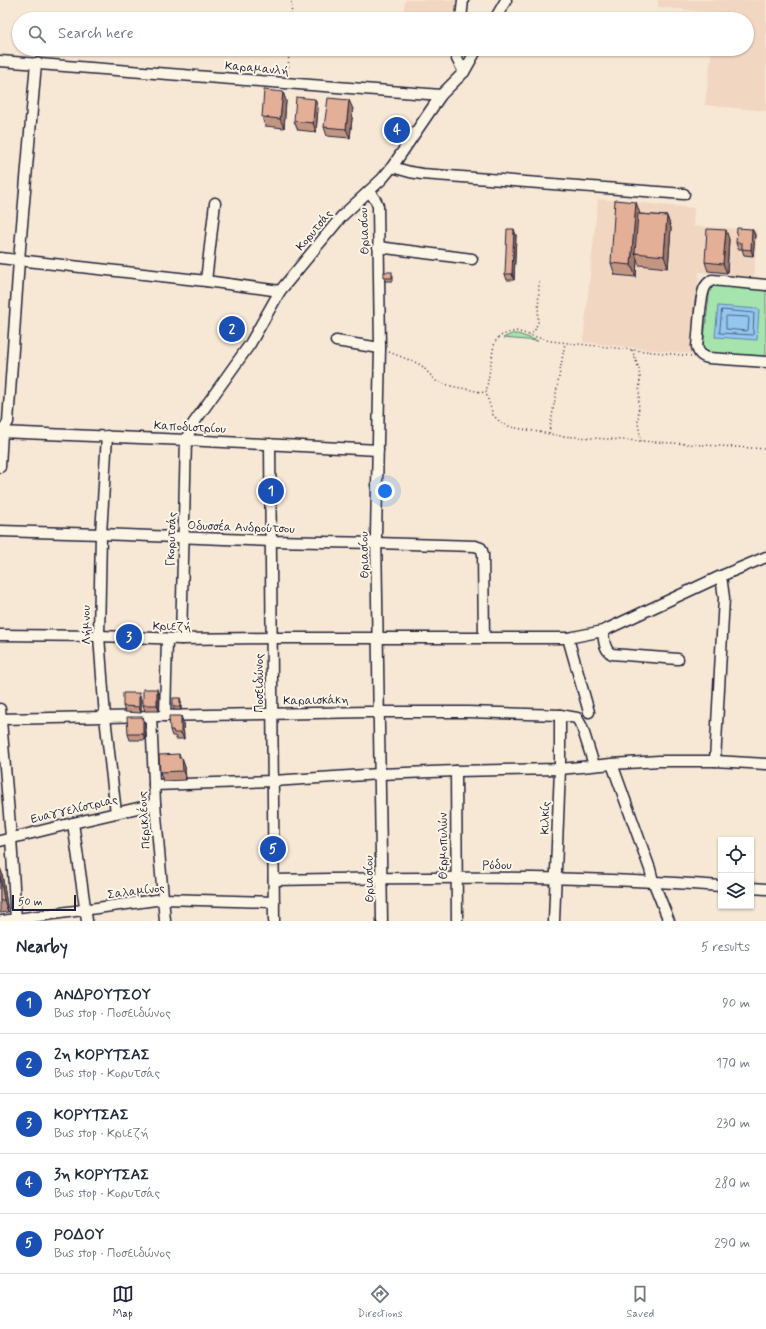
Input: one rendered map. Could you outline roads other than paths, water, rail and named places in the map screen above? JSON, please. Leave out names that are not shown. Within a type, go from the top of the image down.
[{"type":"street","points":[[462,12],[463,0]]},
{"type":"street","points":[[499,12],[506,0]]},
{"type":"street","points":[[457,56],[457,59],[464,72]]},
{"type":"street","name":"Κορυτσάς","points":[[186,440],[193,424],[250,344],[280,291],[330,229],[382,179],[392,167],[441,95],[464,72],[473,56]]},
{"type":"street","name":"Καραμανλή","points":[[0,60],[441,95]]},
{"type":"street","points":[[0,467],[1,432],[8,422],[36,63]]},
{"type":"street","points":[[392,167],[422,174],[684,194]]},
{"type":"street","name":"Θριασίου","points":[[369,191],[378,206],[380,348],[376,543],[382,921]]},
{"type":"street","points":[[206,281],[215,203]]},
{"type":"street","points":[[378,247],[472,259]]},
{"type":"street","points":[[0,258],[206,281],[280,291]]},
{"type":"street","points":[[766,285],[712,280],[706,285],[702,294],[697,346],[700,355],[709,358],[766,362]]},
{"type":"street","points":[[336,342],[380,348]]},
{"type":"street","name":"Καποδιστρίου","points":[[1,432],[378,450]]},
{"type":"street","name":"Λήμνου","points":[[107,436],[100,534],[98,636],[105,717],[116,813]]},
{"type":"street","name":"Γκορυτσάς","points":[[181,639],[185,538],[186,440]]},
{"type":"street","name":"Ποσειδώνος","points":[[270,444],[274,921]]},
{"type":"street","name":"Οδυσσέα Ανδρούτσου","points":[[0,531],[271,541],[475,546],[481,548],[483,554],[484,638]]},
{"type":"street","name":"Κριεζή","points":[[0,635],[98,636],[167,639],[568,638],[603,631],[721,576],[766,557]]},
{"type":"street","points":[[715,761],[724,598],[721,576]]},
{"type":"street","points":[[603,631],[606,648],[612,654],[678,659]]},
{"type":"street","points":[[568,638],[589,712]]},
{"type":"street","points":[[165,716],[167,639]]},
{"type":"street","name":"Καραισκάκη","points":[[0,716],[105,717],[379,712],[468,712],[560,715],[577,718],[582,727],[594,765]]},
{"type":"street","name":"Κιλκίς","points":[[554,921],[560,769],[560,715]]},
{"type":"street","points":[[0,716],[11,837],[16,920]]},
{"type":"street","name":"Περικλέους","points":[[151,716],[155,804],[164,921]]},
{"type":"street","points":[[154,785],[273,782],[380,774],[456,771],[560,769],[594,765],[659,761],[715,761],[766,764]]},
{"type":"street","points":[[612,764],[653,881],[669,921]]},
{"type":"street","name":"Θερμοπυλών","points":[[456,771],[457,921]]},
{"type":"street","name":"Ευαγγελίστριας","points":[[0,841],[11,837],[155,804]]},
{"type":"street","points":[[73,823],[87,921]]},
{"type":"street","name":"Ρόδου","points":[[274,880],[382,878],[556,878],[653,881],[718,886]]},
{"type":"street","points":[[754,888],[766,889]]},
{"type":"street","name":"Σαλαμίνος","points":[[2,921],[163,899],[274,902]]},
{"type":"water","points":[[718,306],[759,309],[757,340],[715,337]]},
{"type":"place","name":"3η ΚΟΡΥΤΣΑΣ","points":[[397,130]]},
{"type":"place","name":"2η ΚΟΡΥΤΣΑΣ","points":[[232,329]]},
{"type":"place","name":"ΑΝΔΡΟΥΤΣΟΥ","points":[[271,491]]},
{"type":"place","name":"ΚΟΡΥΤΣΑΣ","points":[[129,637]]},
{"type":"place","name":"ΡΟΔΟΥ","points":[[273,849]]}]
